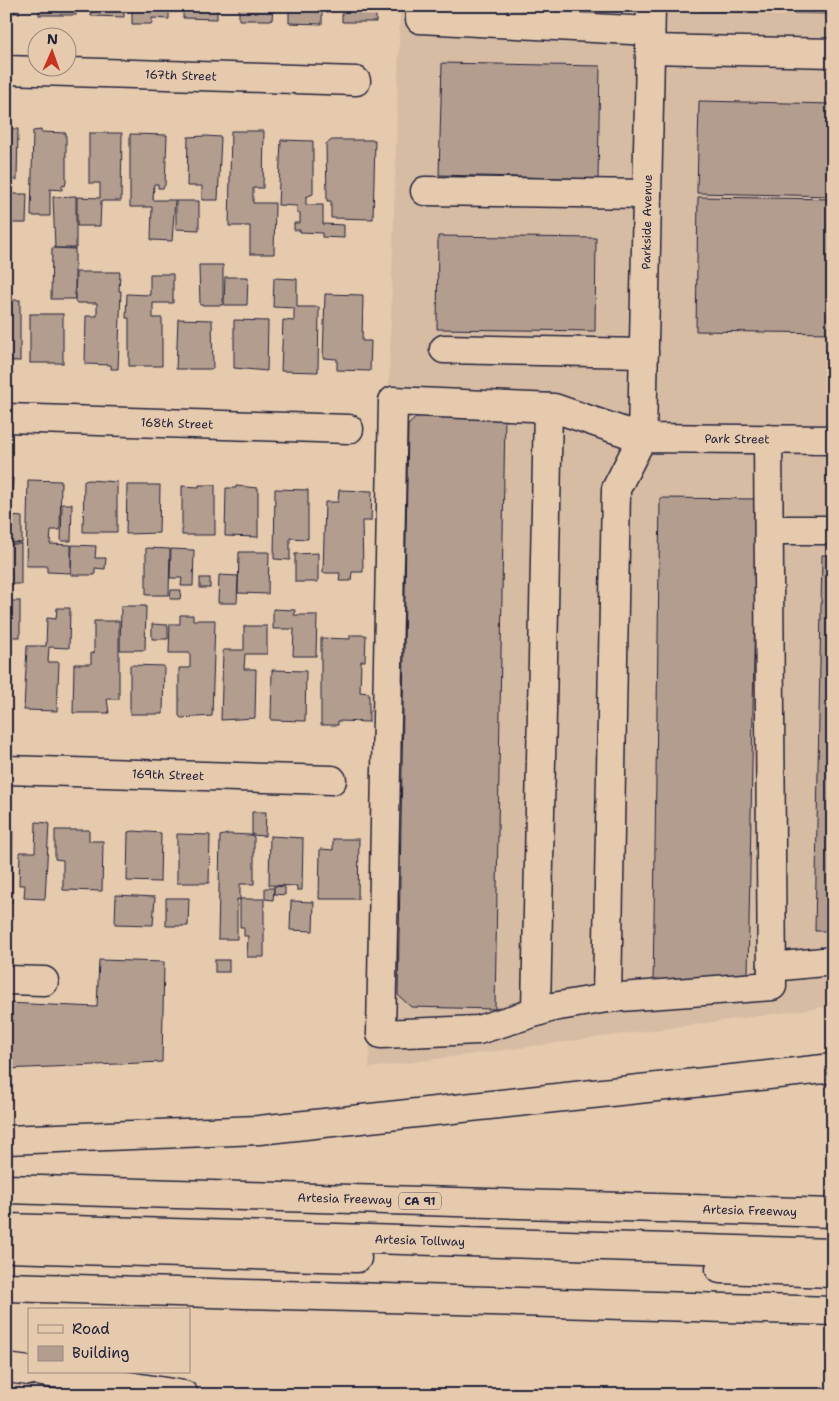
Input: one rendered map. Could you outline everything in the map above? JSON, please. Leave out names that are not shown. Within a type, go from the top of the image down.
[{"type":"main road","points":[[420,6],[420,19],[650,28],[833,53]]},
{"type":"main road","name":"Parkside Avenue","points":[[642,438],[650,28]]},
{"type":"main road","name":"167th Street","points":[[6,70],[356,81]]},
{"type":"main road","points":[[425,191],[647,194]]},
{"type":"main road","points":[[444,349],[644,353]]},
{"type":"main road","name":"Park Street","points":[[536,1012],[478,1030],[381,1034],[393,401],[548,408],[642,438],[833,440]]},
{"type":"main road","points":[[548,408],[536,1012],[607,998],[772,986],[768,439]]},
{"type":"main road","name":"168th Street","points":[[6,418],[349,430]]},
{"type":"main road","points":[[607,998],[616,489],[642,438]]},
{"type":"main road","points":[[769,530],[833,530]]},
{"type":"main road","name":"169th Street","points":[[6,770],[332,780]]},
{"type":"main road","points":[[772,967],[833,961]]},
{"type":"main road","points":[[6,980],[44,981]]},
{"type":"main road","points":[[6,1140],[259,1130],[558,1100],[833,1068]]},
{"type":"main road","name":"Artesia Freeway","points":[[6,1189],[833,1213]]},
{"type":"main road","name":"Artesia Tollway","points":[[6,1228],[833,1253]]},
{"type":"main road","name":"Artesia Tollway","points":[[6,1248],[833,1273]]},
{"type":"main road","points":[[6,1287],[833,1311]]},
{"type":"main road","points":[[6,1368],[28,1371]]},
{"type":"main road","points":[[54,1374],[184,1395]]},
{"type":"shaded area","points":[[400,6],[833,6],[833,1006],[369,1068]]},
{"type":"building","points":[[6,6],[19,6],[19,13],[6,13]]},
{"type":"building","points":[[39,6],[76,6],[76,15],[39,15]]},
{"type":"building","points":[[91,6],[124,6],[124,17],[91,16]]},
{"type":"building","points":[[132,6],[169,6],[169,19],[152,18],[152,24],[132,24]]},
{"type":"building","points":[[183,6],[217,6],[217,19],[183,18]]},
{"type":"building","points":[[239,6],[273,6],[272,20],[239,20]]},
{"type":"building","points":[[289,6],[322,6],[322,24],[289,23]]},
{"type":"building","points":[[329,6],[376,6],[376,22],[342,22],[342,10],[329,10]]},
{"type":"building","points":[[700,6],[833,6],[833,14],[700,11]]},
{"type":"building","points":[[442,63],[600,66],[598,179],[439,175]]},
{"type":"building","points":[[699,101],[833,104],[833,196],[697,193]]},
{"type":"building","points":[[6,129],[18,129],[17,180],[6,179]]},
{"type":"building","points":[[41,130],[41,132],[66,133],[66,182],[65,186],[62,185],[62,190],[50,189],[50,216],[31,216],[33,131]]},
{"type":"building","points":[[231,131],[264,131],[263,188],[253,188],[253,203],[275,203],[274,254],[250,254],[250,226],[229,226]]},
{"type":"building","points":[[89,133],[122,133],[121,201],[101,201],[100,226],[77,226],[77,197],[100,198],[100,183],[89,183]]},
{"type":"building","points":[[130,134],[167,135],[165,185],[163,188],[158,188],[158,184],[154,184],[153,200],[175,200],[172,241],[151,240],[152,207],[130,207]]},
{"type":"building","points":[[188,137],[221,137],[218,200],[202,200],[202,186],[187,186]]},
{"type":"building","points":[[281,140],[313,141],[313,194],[306,197],[306,205],[323,205],[323,224],[344,225],[344,238],[322,237],[322,233],[294,230],[294,223],[300,223],[300,213],[297,213],[297,206],[278,205]]},
{"type":"building","points":[[332,140],[375,140],[373,219],[331,218],[331,201],[327,201],[326,144]]},
{"type":"building","points":[[6,194],[27,194],[26,223],[6,223]]},
{"type":"building","points":[[76,196],[76,248],[55,248],[53,197]]},
{"type":"building","points":[[698,197],[833,199],[833,333],[696,331]]},
{"type":"building","points":[[176,201],[199,201],[199,230],[176,229]]},
{"type":"building","points":[[438,236],[596,238],[595,331],[437,329]]},
{"type":"building","points":[[52,248],[75,249],[75,299],[51,299]]},
{"type":"building","points":[[199,265],[223,265],[223,305],[200,305]]},
{"type":"building","points":[[76,272],[120,272],[118,369],[111,369],[111,365],[85,364],[86,316],[97,316],[97,303],[77,303],[75,301]]},
{"type":"building","points":[[150,274],[173,274],[173,303],[153,303],[153,318],[162,318],[162,366],[129,366],[129,318],[126,318],[127,294],[150,295]]},
{"type":"building","points":[[225,277],[248,277],[247,305],[224,305]]},
{"type":"building","points":[[274,278],[297,279],[297,307],[319,307],[318,372],[281,371],[283,320],[294,321],[294,308],[273,307]]},
{"type":"building","points":[[325,294],[363,295],[362,341],[371,341],[370,371],[337,370],[337,359],[323,358]]},
{"type":"building","points":[[6,300],[20,300],[20,361],[6,361]]},
{"type":"building","points":[[30,314],[63,314],[63,363],[30,363]]},
{"type":"building","points":[[178,319],[212,320],[213,369],[176,369]]},
{"type":"building","points":[[234,320],[268,321],[267,371],[234,368]]},
{"type":"building","points":[[420,414],[505,415],[495,1009],[411,1007],[398,995],[408,425]]},
{"type":"building","points":[[6,478],[13,478],[11,516],[22,517],[22,543],[10,542],[11,528],[6,528]]},
{"type":"building","points":[[28,480],[61,481],[60,530],[51,530],[50,544],[71,545],[71,573],[47,572],[47,566],[26,566]]},
{"type":"building","points":[[84,481],[117,482],[117,532],[83,532]]},
{"type":"building","points":[[127,485],[160,485],[159,533],[126,534]]},
{"type":"building","points":[[199,485],[215,485],[215,535],[182,535],[182,486],[199,487]]},
{"type":"building","points":[[236,486],[258,488],[258,537],[225,536],[226,488],[236,488]]},
{"type":"building","points":[[275,489],[308,490],[308,539],[290,538],[290,560],[274,559]]},
{"type":"building","points":[[339,490],[372,491],[371,521],[362,521],[363,572],[352,572],[351,581],[339,581],[340,573],[323,573],[325,502],[338,502]]},
{"type":"building","points":[[660,498],[757,499],[748,976],[653,986]]},
{"type":"building","points":[[62,504],[72,504],[71,541],[61,541]]},
{"type":"building","points":[[6,544],[21,544],[21,584],[6,584]]},
{"type":"building","points":[[72,545],[96,546],[95,558],[106,558],[105,569],[95,568],[95,575],[71,575]]},
{"type":"building","points":[[146,548],[170,549],[169,595],[146,595]]},
{"type":"building","points":[[171,549],[194,550],[193,586],[181,586],[182,578],[170,578]]},
{"type":"building","points":[[239,552],[269,552],[268,594],[238,593]]},
{"type":"building","points":[[318,553],[318,582],[295,582],[295,554]]},
{"type":"building","points":[[822,555],[833,555],[833,931],[815,931]]},
{"type":"building","points":[[219,575],[238,576],[237,603],[218,603]]},
{"type":"building","points":[[200,578],[210,578],[210,588],[200,588]]},
{"type":"building","points":[[171,590],[181,590],[180,599],[170,599]]},
{"type":"building","points":[[6,601],[20,601],[20,637],[6,637]]},
{"type":"building","points":[[121,606],[146,606],[145,650],[120,650]]},
{"type":"building","points":[[57,608],[70,608],[69,648],[49,647],[48,662],[59,662],[57,711],[24,710],[27,646],[46,646],[47,618],[56,619]]},
{"type":"building","points":[[273,609],[295,610],[294,615],[317,615],[316,656],[293,656],[294,629],[273,629]]},
{"type":"building","points":[[180,615],[193,615],[193,620],[215,620],[212,716],[181,718],[179,716],[179,668],[190,668],[190,653],[169,653],[170,624],[180,624]]},
{"type":"building","points":[[94,621],[119,621],[119,699],[107,699],[109,713],[73,713],[74,664],[91,664],[91,653],[94,653]]},
{"type":"building","points":[[152,624],[168,625],[168,639],[152,639]]},
{"type":"building","points":[[244,626],[267,626],[267,654],[245,654],[244,669],[256,669],[255,718],[221,720],[223,650],[244,650]]},
{"type":"building","points":[[350,635],[366,635],[365,661],[361,661],[360,692],[369,693],[369,722],[338,721],[338,725],[321,725],[321,638],[350,639]]},
{"type":"building","points":[[130,665],[164,666],[163,714],[130,714]]},
{"type":"building","points":[[272,670],[306,671],[305,721],[271,720]]},
{"type":"building","points":[[252,812],[266,812],[265,836],[252,835]]},
{"type":"building","points":[[36,822],[49,823],[45,899],[24,898],[25,885],[19,885],[20,852],[35,852]]},
{"type":"building","points":[[6,826],[13,826],[12,903],[6,903]]},
{"type":"building","points":[[55,830],[89,830],[89,841],[103,841],[102,891],[63,890],[63,860],[55,859]]},
{"type":"building","points":[[128,832],[161,833],[160,882],[127,881]]},
{"type":"building","points":[[177,834],[210,835],[209,883],[177,883]]},
{"type":"building","points":[[228,834],[251,835],[254,837],[254,884],[240,884],[240,900],[237,899],[237,939],[218,939],[220,836]]},
{"type":"building","points":[[270,836],[303,838],[302,890],[297,890],[297,886],[269,885]]},
{"type":"building","points":[[333,839],[359,839],[358,899],[319,899],[320,849],[333,850]]},
{"type":"building","points":[[274,886],[285,887],[285,895],[274,894]]},
{"type":"building","points":[[265,888],[274,888],[273,900],[265,899]]},
{"type":"building","points":[[116,895],[155,897],[153,925],[115,924]]},
{"type":"building","points":[[166,898],[189,898],[188,926],[166,926]]},
{"type":"building","points":[[240,899],[264,899],[264,957],[247,957],[248,936],[244,936],[244,927],[240,927]]},
{"type":"building","points":[[291,901],[314,902],[313,931],[290,930]]},
{"type":"building","points":[[99,960],[164,962],[162,1062],[6,1069],[6,1003],[97,1007]]},
{"type":"building","points":[[215,960],[229,960],[229,972],[215,972]]}]
